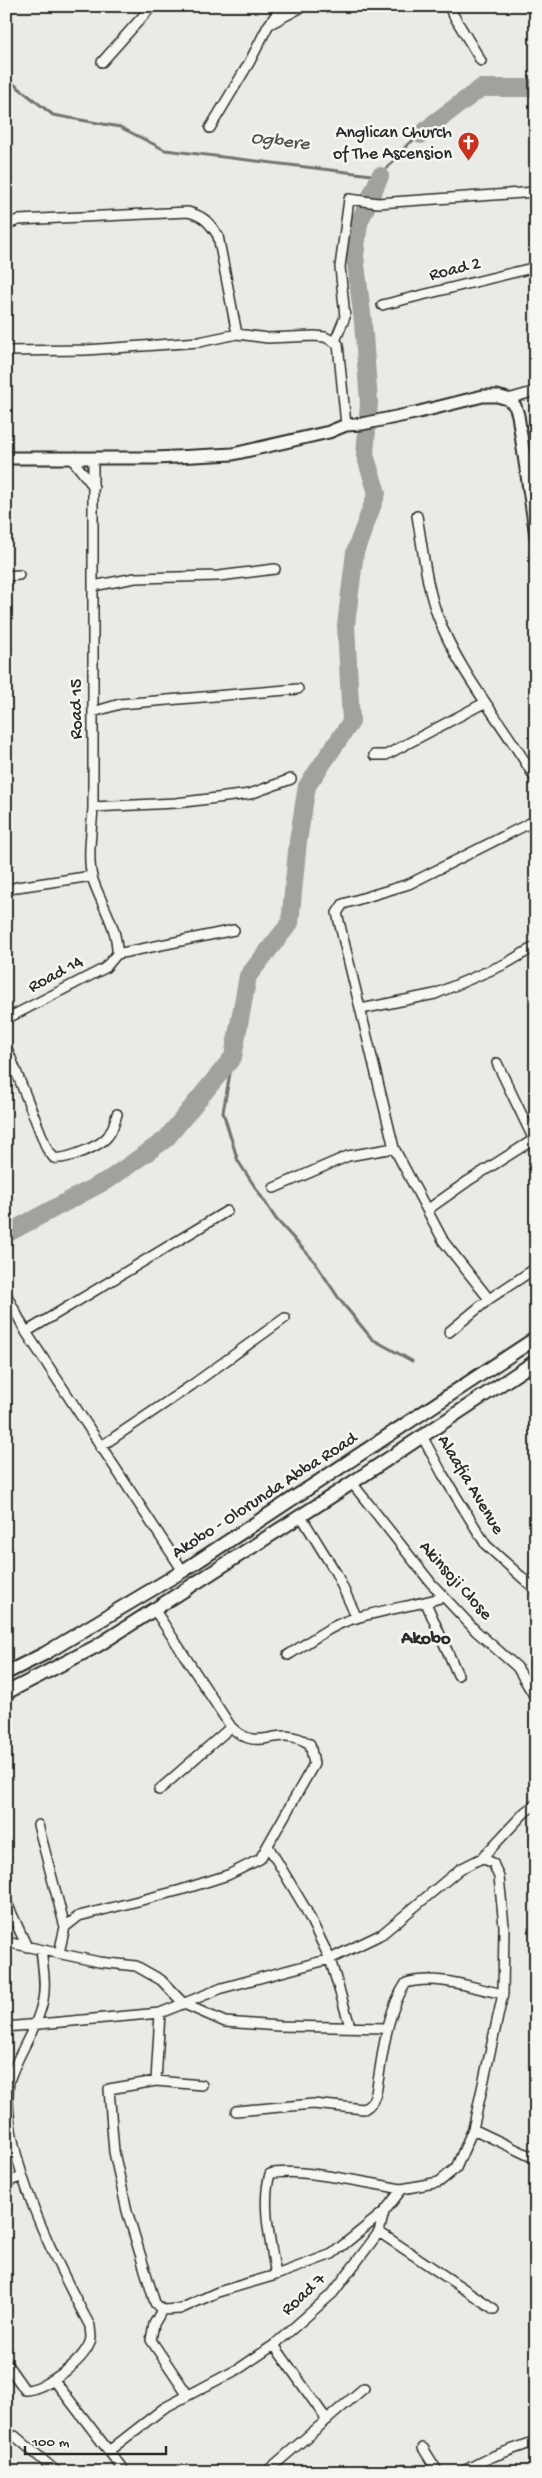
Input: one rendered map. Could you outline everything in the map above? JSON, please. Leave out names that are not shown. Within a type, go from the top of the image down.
[{"type":"main road","name":"Akobo - Olorunda Abba Road","points":[[6,1673],[69,1640],[183,1571],[536,1338]]},
{"type":"main road","name":"Akobo - Olorunda Abba Road","points":[[6,1693],[97,1646],[335,1494],[536,1361]]},
{"type":"main road","points":[[325,1479],[335,1494]]},
{"type":"street","points":[[102,62],[152,6]]},
{"type":"street","points":[[210,128],[249,63],[268,26],[282,6]]},
{"type":"street","points":[[268,26],[304,6]]},
{"type":"street","points":[[448,6],[481,61]]},
{"type":"street","points":[[335,340],[345,317],[340,267],[350,199],[378,203],[536,192]]},
{"type":"street","points":[[6,225],[18,220],[188,212],[200,215],[210,223],[218,236],[237,334]]},
{"type":"street","name":"Road 2","points":[[382,305],[536,267]]},
{"type":"street","points":[[6,351],[105,349],[199,342],[237,334],[268,338],[314,336],[335,340],[338,344],[350,425]]},
{"type":"street","points":[[508,399],[536,391]]},
{"type":"street","points":[[6,458],[93,458],[233,454],[329,432],[350,425],[483,396],[498,396],[508,399],[515,406],[518,415],[536,535]]},
{"type":"street","points":[[71,458],[94,488]]},
{"type":"street","name":"Road 15","points":[[93,458],[92,876],[118,940],[118,954]]},
{"type":"street","points":[[417,516],[425,564],[437,616],[453,651],[484,703],[518,750],[536,780]]},
{"type":"street","points":[[93,586],[135,578],[219,576],[275,569]]},
{"type":"street","points":[[6,576],[19,575]]},
{"type":"street","points":[[93,712],[120,704],[298,689]]},
{"type":"street","points":[[374,755],[386,755],[484,703]]},
{"type":"street","points":[[93,807],[176,803],[250,794],[291,778]]},
{"type":"street","points":[[489,1299],[444,1242],[394,1148],[337,913],[343,904],[409,884],[536,820]]},
{"type":"street","points":[[6,891],[17,887],[92,876]]},
{"type":"street","points":[[118,954],[234,930]]},
{"type":"street","points":[[361,1009],[436,994],[505,964],[536,946]]},
{"type":"street","name":"Road 14","points":[[6,1019],[105,968],[118,954]]},
{"type":"street","points":[[6,1046],[47,1149],[54,1158],[68,1158],[103,1141],[110,1134],[117,1114]]},
{"type":"street","points":[[427,1210],[475,1176],[535,1139],[498,1063]]},
{"type":"street","points":[[274,1188],[348,1156],[394,1148]]},
{"type":"street","points":[[26,1332],[227,1211]]},
{"type":"street","points":[[449,1332],[489,1299],[536,1268]]},
{"type":"street","points":[[6,1294],[26,1332],[183,1571]]},
{"type":"street","points":[[100,1447],[192,1385],[285,1318]]},
{"type":"street","name":"Alaafia Avenue","points":[[422,1436],[443,1475],[486,1545],[536,1590]]},
{"type":"street","name":"Akinsoji Close","points":[[352,1482],[444,1597],[476,1631],[517,1667],[536,1698]]},
{"type":"street","points":[[300,1516],[336,1573],[357,1618]]},
{"type":"street","points":[[288,1655],[338,1624],[444,1597]]},
{"type":"street","points":[[426,1603],[458,1675]]},
{"type":"street","points":[[64,1927],[79,1916],[180,1890],[228,1875],[260,1859],[314,1764],[310,1744],[301,1738],[281,1734],[250,1740],[239,1735],[231,1727],[154,1609]]},
{"type":"street","points":[[159,1790],[231,1727]]},
{"type":"street","points":[[6,2028],[160,2013],[222,1988],[330,1959],[382,1934],[460,1869],[482,1858],[525,1812],[536,1804]]},
{"type":"street","points":[[38,1825],[64,1927],[59,1953]]},
{"type":"street","points":[[268,1846],[305,1908],[330,1959],[350,2026]]},
{"type":"street","points":[[276,2275],[268,2230],[268,2182],[270,2174],[287,2173],[402,2189],[439,2182],[456,2168],[473,2130],[503,1994],[504,1926],[499,1877],[493,1863],[482,1858]]},
{"type":"street","points":[[6,1901],[27,1947]]},
{"type":"street","points":[[6,1942],[99,1962],[136,1966],[161,1980],[184,2004],[225,2022],[278,2026],[387,2028]]},
{"type":"street","points":[[6,2363],[25,2390],[34,2390],[54,2380],[85,2352],[91,2338],[90,2326],[51,2254],[18,2178],[7,2143],[6,2098],[10,2081],[43,2000],[44,1980],[41,1950]]},
{"type":"street","points":[[236,2112],[313,2104],[364,2109],[374,2101],[387,2028],[398,1995],[406,1982],[420,1979],[435,1980],[503,1994]]},
{"type":"street","points":[[156,2081],[160,2013]]},
{"type":"street","points":[[162,2310],[156,2303],[127,2211],[114,2152],[109,2089],[156,2081],[202,2084]]},
{"type":"street","points":[[473,2130],[536,2158]]},
{"type":"street","points":[[6,2182],[18,2178]]},
{"type":"street","name":"Road 7","points":[[110,2450],[164,2408],[240,2368],[274,2345],[333,2293],[379,2232],[384,2212],[402,2189]]},
{"type":"street","points":[[162,2310],[180,2309],[218,2292],[276,2275],[332,2254],[384,2212]]},
{"type":"street","points":[[379,2232],[494,2309]]},
{"type":"street","points":[[162,2310],[154,2324],[152,2340],[188,2395]]},
{"type":"street","points":[[274,2345],[327,2420]]},
{"type":"street","points":[[54,2380],[110,2450],[125,2472]]},
{"type":"street","points":[[266,2472],[364,2388]]},
{"type":"street","points":[[6,2435],[15,2436],[57,2472]]},
{"type":"street","points":[[461,2472],[491,2457],[536,2441]]},
{"type":"street","points":[[423,2448],[438,2472]]},
{"type":"waterway","name":"Ogbere","points":[[6,78],[53,115],[120,127],[165,150],[380,176],[408,144],[421,135]]},
{"type":"waterway","name":"Ogbere","points":[[421,135],[481,88],[536,88]]},
{"type":"waterway","points":[[6,1234],[111,1178],[166,1139],[233,1057],[248,976],[290,923],[298,841],[307,786],[351,722],[346,625],[355,552],[377,493],[365,455],[369,403],[363,322],[355,256],[359,223],[380,176]]},
{"type":"waterway","points":[[233,1057],[223,1112],[238,1161],[276,1219],[314,1261],[340,1300],[372,1339],[412,1361]]},
{"type":"place","name":"Anglican Church of The Ascension","points":[[468,162]]},
{"type":"district","name":"Akobo","points":[[426,1639]]}]
